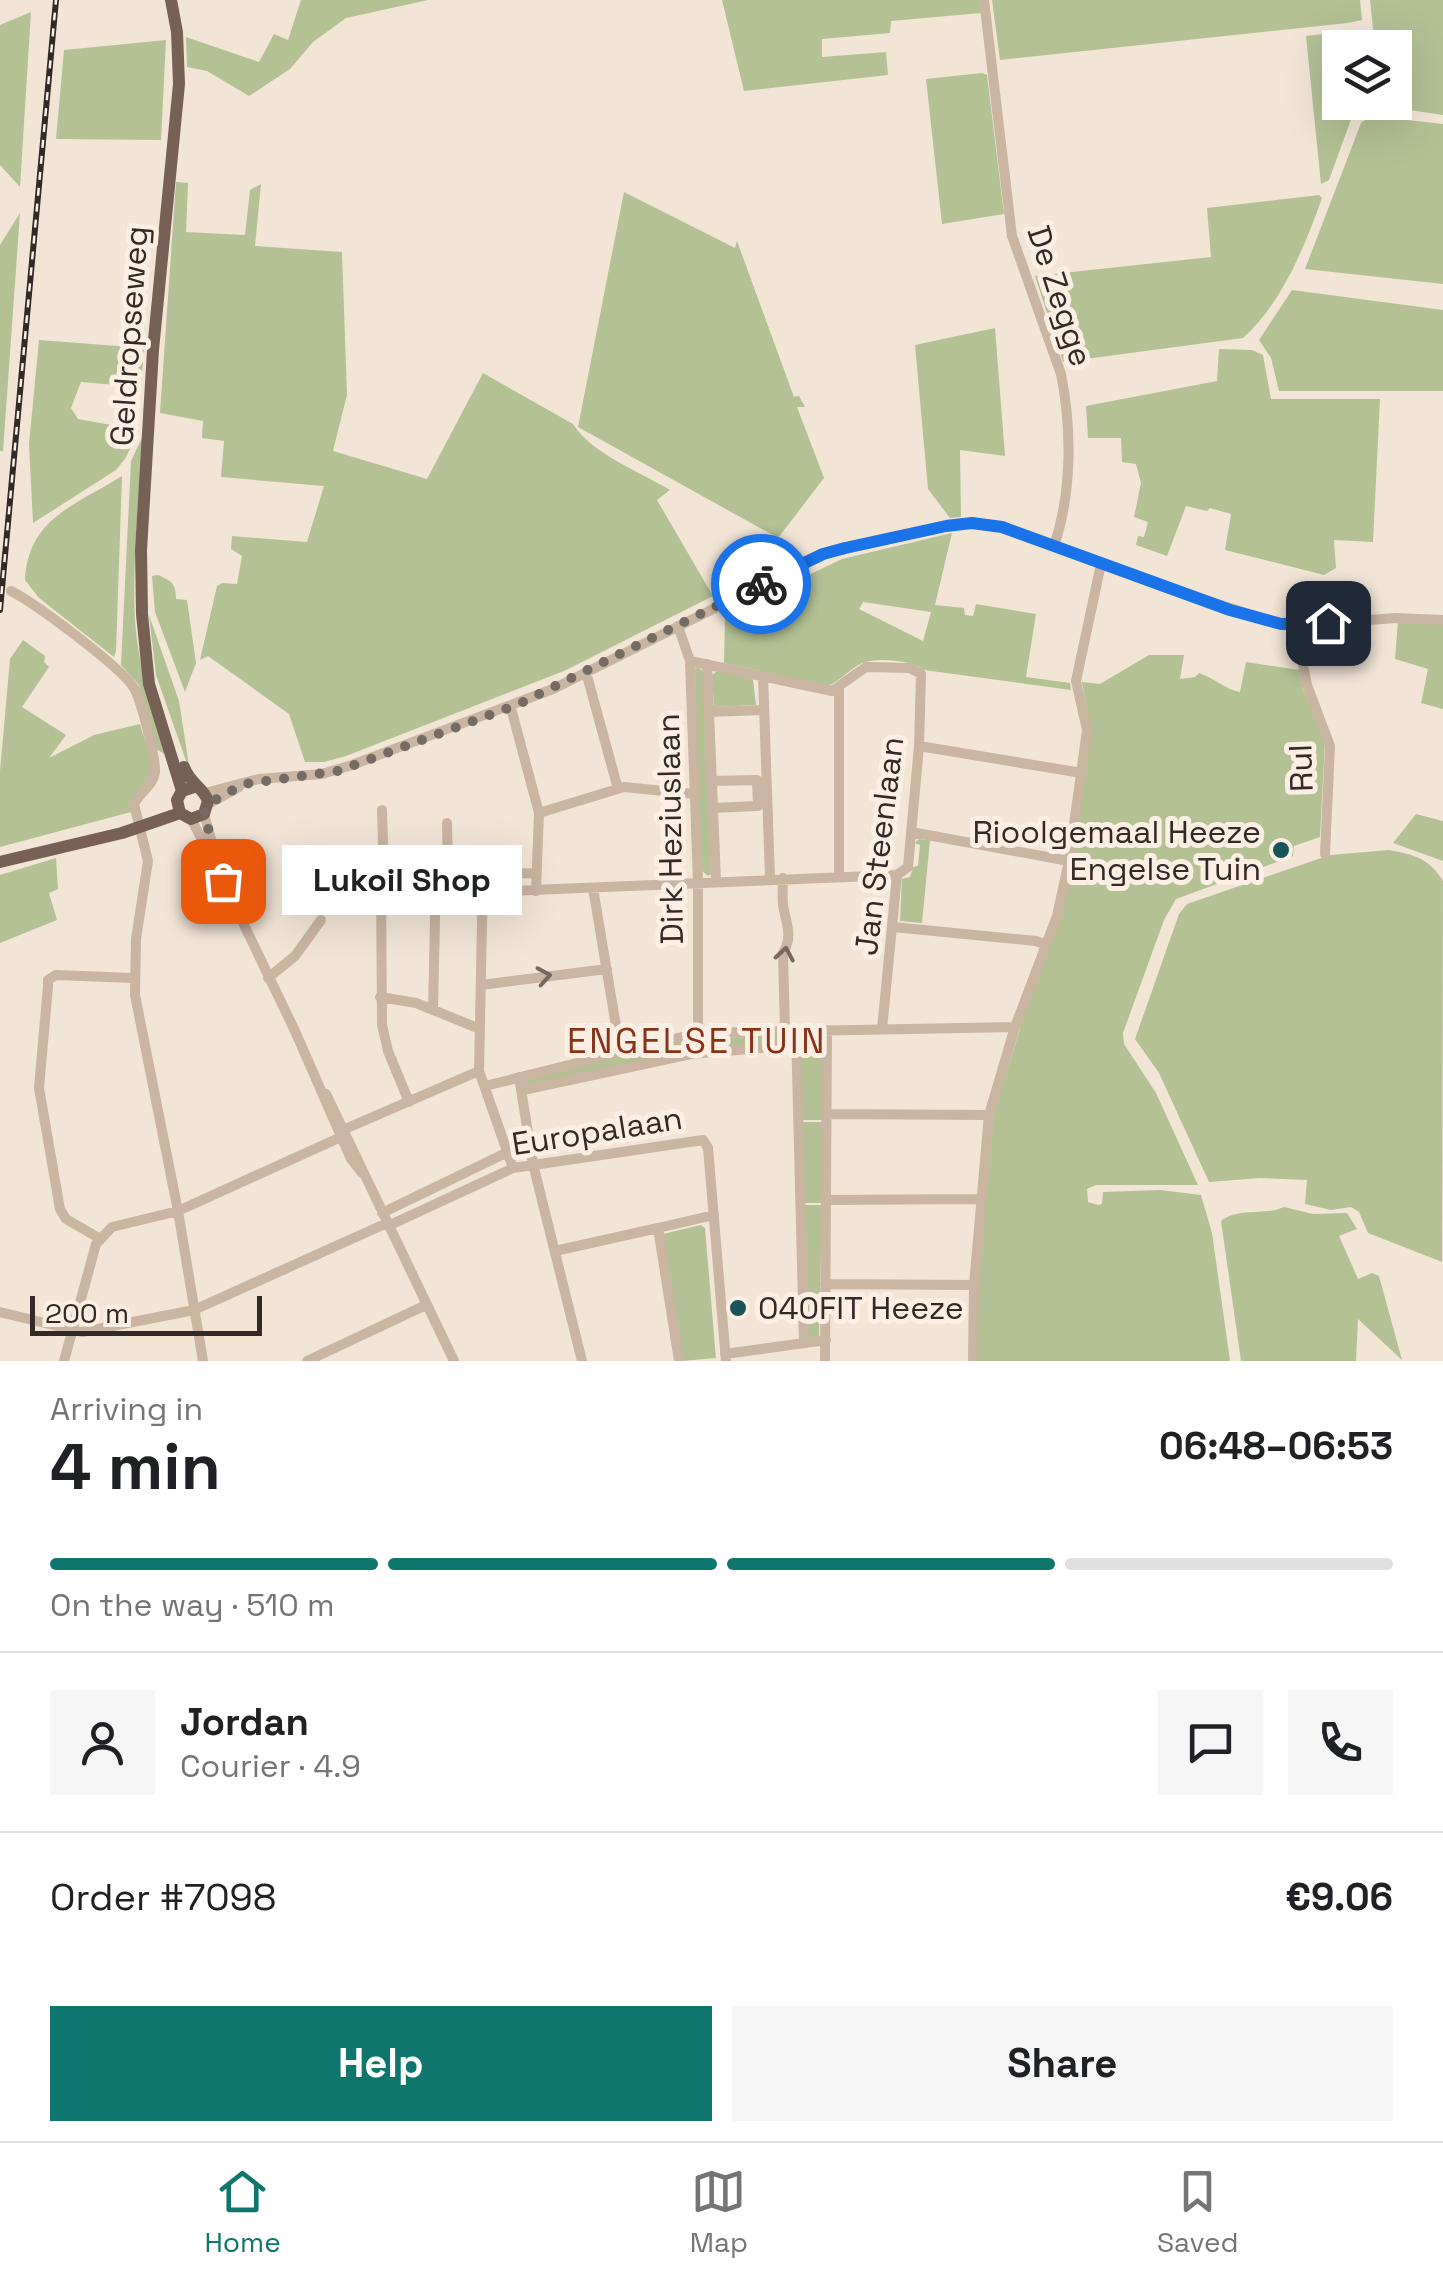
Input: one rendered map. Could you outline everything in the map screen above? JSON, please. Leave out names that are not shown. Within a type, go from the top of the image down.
[{"type":"main road","name":"Geldropseweg","points":[[171,0],[178,84],[153,350],[142,614],[150,676],[193,803]]},
{"type":"main road","points":[[0,862],[140,824],[193,803]]},
{"type":"street","name":"De Zegge","points":[[984,0],[1012,236],[1061,374],[1065,396],[1066,502],[1054,546]]},
{"type":"street","points":[[193,803],[244,784],[338,771],[510,708],[823,554],[946,526],[972,523],[1002,527],[1230,610],[1295,626],[1395,618],[1443,620]]},
{"type":"street","points":[[973,1361],[974,1285],[989,1115],[1015,1026],[1057,916],[1069,860],[1087,730],[1076,681],[1101,564]]},
{"type":"street","points":[[11,591],[46,614],[134,688],[155,767],[151,783],[134,804],[148,862],[134,978],[203,1361]]},
{"type":"street","name":"Dirk Heziuslaan","points":[[678,626],[690,661],[698,882],[698,1033]]},
{"type":"street","name":"Rul","points":[[1295,626],[1306,685],[1330,746],[1325,854]]},
{"type":"street","points":[[690,661],[825,690],[839,688],[839,875]]},
{"type":"street","name":"Dirk Heziuslaan","points":[[707,664],[716,880]]},
{"type":"street","name":"Jan Steenlaan","points":[[839,688],[866,667],[918,670],[922,678],[908,868],[897,874],[882,1029]]},
{"type":"street","points":[[586,672],[618,789]]},
{"type":"street","points":[[763,676],[770,878]]},
{"type":"street","points":[[510,708],[539,813],[536,891]]},
{"type":"street","name":"Dirk Heziuslaan","points":[[708,712],[762,710]]},
{"type":"street","points":[[919,746],[1082,773]]},
{"type":"street","name":"Dirk Heziuslaan","points":[[711,782],[757,780],[758,806],[712,808]]},
{"type":"street","points":[[539,813],[632,787],[694,794]]},
{"type":"street","name":"Geldropseweg","points":[[193,803],[268,978],[454,1361]]},
{"type":"street","points":[[382,810],[380,997],[388,1051],[409,1102]]},
{"type":"street","points":[[433,1010],[447,823]]},
{"type":"street","points":[[911,832],[1069,860]]},
{"type":"street","points":[[306,875],[536,873]]},
{"type":"street","points":[[483,874],[480,1071],[513,1168]]},
{"type":"street","points":[[483,892],[897,874]]},
{"type":"street","points":[[783,878],[782,908],[788,918],[782,985],[790,1031],[797,1045],[804,1342]]},
{"type":"street","points":[[593,888],[620,1050]]},
{"type":"street","points":[[268,978],[295,956],[321,920]]},
{"type":"street","points":[[892,927],[1046,945]]},
{"type":"street","points":[[481,985],[607,970]]},
{"type":"street","points":[[99,1238],[66,1219],[60,1210],[38,1088],[48,980],[56,976],[134,978]]},
{"type":"street","points":[[380,997],[433,1010],[480,1030]]},
{"type":"street","points":[[485,1086],[698,1033],[1015,1026]]},
{"type":"street","points":[[825,1361],[827,1030]]},
{"type":"street","points":[[523,1090],[705,1052],[797,1045]]},
{"type":"street","points":[[64,1361],[99,1238],[112,1227],[178,1211],[480,1071]]},
{"type":"street","points":[[519,1077],[533,1164],[582,1361]]},
{"type":"street","points":[[827,1114],[989,1115]]},
{"type":"street","name":"Europalaan","points":[[386,1221],[513,1168],[698,1139],[706,1142],[714,1215]]},
{"type":"street","name":"Europalaan","points":[[386,1221],[508,1152]]},
{"type":"street","points":[[825,1200],[981,1199]]},
{"type":"street","points":[[554,1250],[714,1215],[726,1358],[826,1340]]},
{"type":"street","points":[[0,1312],[72,1331],[194,1310],[386,1221]]},
{"type":"street","points":[[658,1228],[679,1361]]},
{"type":"street","points":[[825,1284],[974,1285]]},
{"type":"street","points":[[307,1361],[426,1304]]},
{"type":"green space","points":[[301,0],[428,0],[346,18],[313,42],[290,69],[249,96],[207,71],[187,67],[186,37],[259,62],[274,34],[288,40]]},
{"type":"green space","points":[[722,0],[979,0],[981,13],[891,21],[890,33],[822,39],[822,57],[886,52],[888,75],[744,91]]},
{"type":"green space","points":[[992,0],[1360,0],[1362,20],[1000,60]]},
{"type":"green space","points":[[1370,0],[1443,0],[1443,115],[1412,110],[1412,30],[1373,30]]},
{"type":"green space","points":[[31,12],[20,187],[0,165],[0,25]]},
{"type":"green space","points":[[1322,34],[1322,120],[1351,120],[1329,180],[1321,184],[1306,36]]},
{"type":"green space","points":[[166,40],[161,140],[56,139],[64,50]]},
{"type":"green space","points":[[987,75],[1004,214],[942,224],[926,79]]},
{"type":"green space","points":[[1407,120],[1443,124],[1443,284],[1305,269],[1361,123]]},
{"type":"green space","points":[[176,182],[188,183],[186,232],[245,235],[250,190],[261,184],[255,246],[342,252],[347,395],[333,451],[427,479],[483,373],[573,424],[604,453],[670,490],[657,500],[713,596],[564,671],[346,756],[305,762],[289,714],[208,656],[200,660],[217,586],[237,584],[242,556],[231,549],[232,536],[307,542],[324,486],[221,477],[224,441],[202,438],[203,421],[160,413]]},
{"type":"green space","points":[[624,192],[735,248],[737,241],[794,397],[799,396],[805,407],[797,407],[824,478],[778,538],[578,427]]},
{"type":"green space","points":[[1319,195],[1322,198],[1291,273],[1269,308],[1243,338],[1063,362],[1035,276],[1211,257],[1207,208]]},
{"type":"green space","points":[[20,213],[3,451],[0,451],[0,245]]},
{"type":"green space","points":[[1292,290],[1443,310],[1443,391],[1279,391],[1271,358],[1259,340]]},
{"type":"green space","points":[[995,328],[1005,456],[960,450],[961,517],[950,518],[928,489],[915,345]]},
{"type":"green space","points":[[39,340],[144,348],[141,387],[81,382],[71,408],[78,419],[139,430],[125,459],[116,470],[33,523],[29,444]]},
{"type":"green space","points":[[1219,349],[1252,350],[1263,355],[1271,399],[1380,399],[1373,542],[1334,540],[1336,568],[1324,575],[1225,550],[1231,514],[1210,508],[1207,511],[1186,506],[1167,556],[1136,545],[1138,536],[1144,537],[1148,522],[1134,517],[1141,483],[1136,464],[1122,462],[1121,438],[1088,438],[1086,406],[1217,381]]},
{"type":"green space","points":[[143,436],[135,620],[143,671],[166,755],[153,747],[139,685],[121,665],[131,461]]},
{"type":"green space","points":[[122,476],[114,657],[39,598],[25,580],[28,559],[45,527],[72,505]]},
{"type":"green space","points":[[952,533],[935,605],[964,608],[965,615],[973,616],[976,604],[1036,614],[1026,677],[1070,683],[1071,690],[924,670],[894,660],[862,663],[828,686],[724,663],[725,615],[842,559]],"holes":[[[863,602],[931,612],[923,641],[859,609]]]},
{"type":"green space","points":[[158,575],[172,584],[176,599],[187,600],[196,663],[185,692],[155,612],[152,576]]},
{"type":"green space","points":[[149,615],[179,701],[190,772],[156,675]]},
{"type":"green space","points":[[1398,620],[1443,622],[1443,709],[1421,703],[1428,669],[1395,659]]},
{"type":"green space","points":[[23,640],[45,656],[49,667],[22,707],[66,735],[49,758],[94,735],[140,724],[152,766],[134,798],[131,812],[0,847],[0,771],[10,659]]},
{"type":"green space","points":[[1149,655],[1184,655],[1180,679],[1199,673],[1240,692],[1246,662],[1299,670],[1325,741],[1320,837],[1294,846],[1293,856],[1176,899],[1164,920],[1123,1033],[1124,1044],[1156,1093],[1198,1185],[1096,1185],[1087,1189],[1088,1202],[1098,1205],[1102,1204],[1103,1192],[1160,1190],[1201,1195],[1212,1233],[1230,1361],[977,1361],[977,1294],[994,1113],[1020,1029],[1018,1024],[1054,934],[1090,726],[1082,682],[1100,684]]},
{"type":"green space","points":[[695,669],[704,672],[711,874],[708,876],[701,870]]},
{"type":"green space","points":[[717,671],[753,679],[756,705],[714,707],[712,675]]},
{"type":"green space","points":[[1416,814],[1443,821],[1443,861],[1393,843]]},
{"type":"green space","points":[[919,839],[930,840],[922,923],[900,921],[902,879],[910,877],[913,867],[918,866],[920,845],[915,843]]},
{"type":"green space","points":[[1389,850],[1420,859],[1443,881],[1442,1262],[1368,1233],[1359,1212],[1351,1207],[1331,1210],[1305,1204],[1307,1180],[1209,1182],[1159,1073],[1135,1039],[1179,914],[1187,904],[1330,855]]},
{"type":"green space","points":[[56,858],[58,889],[49,893],[57,920],[0,943],[0,875]]},
{"type":"green space","points":[[818,1034],[822,1038],[823,1120],[802,1120],[800,1039]]},
{"type":"green space","points":[[793,1035],[794,1041],[524,1085],[525,1080],[691,1039]]},
{"type":"green space","points":[[802,1122],[823,1122],[822,1203],[804,1203]]},
{"type":"green space","points":[[804,1205],[822,1205],[819,1338],[809,1338],[807,1334]]},
{"type":"green space","points":[[1284,1207],[1313,1214],[1347,1213],[1357,1229],[1339,1236],[1358,1279],[1372,1273],[1379,1276],[1402,1360],[1358,1319],[1356,1361],[1241,1361],[1221,1221],[1235,1214]]},
{"type":"green space","points":[[701,1225],[705,1228],[716,1358],[682,1361],[663,1234]]},
{"type":"railway","points":[[0,610],[56,0]]},
{"type":"way so far","points":[[223,881],[204,814],[208,804],[244,784],[272,777],[338,771],[519,704],[761,584]]},
{"type":"place","name":"Rioolgemaal Heeze Engelse Tuin","points":[[1281,850]]},
{"type":"place","name":"Lukoil Shop","points":[[223,881]]},
{"type":"place","name":"040FIT Heeze","points":[[738,1308]]},
{"type":"district","name":"ENGELSE TUIN","points":[[697,1041]]},
{"type":"route","points":[[761,584],[823,554],[972,523],[1002,527],[1230,610],[1295,626],[1328,623]]}]
